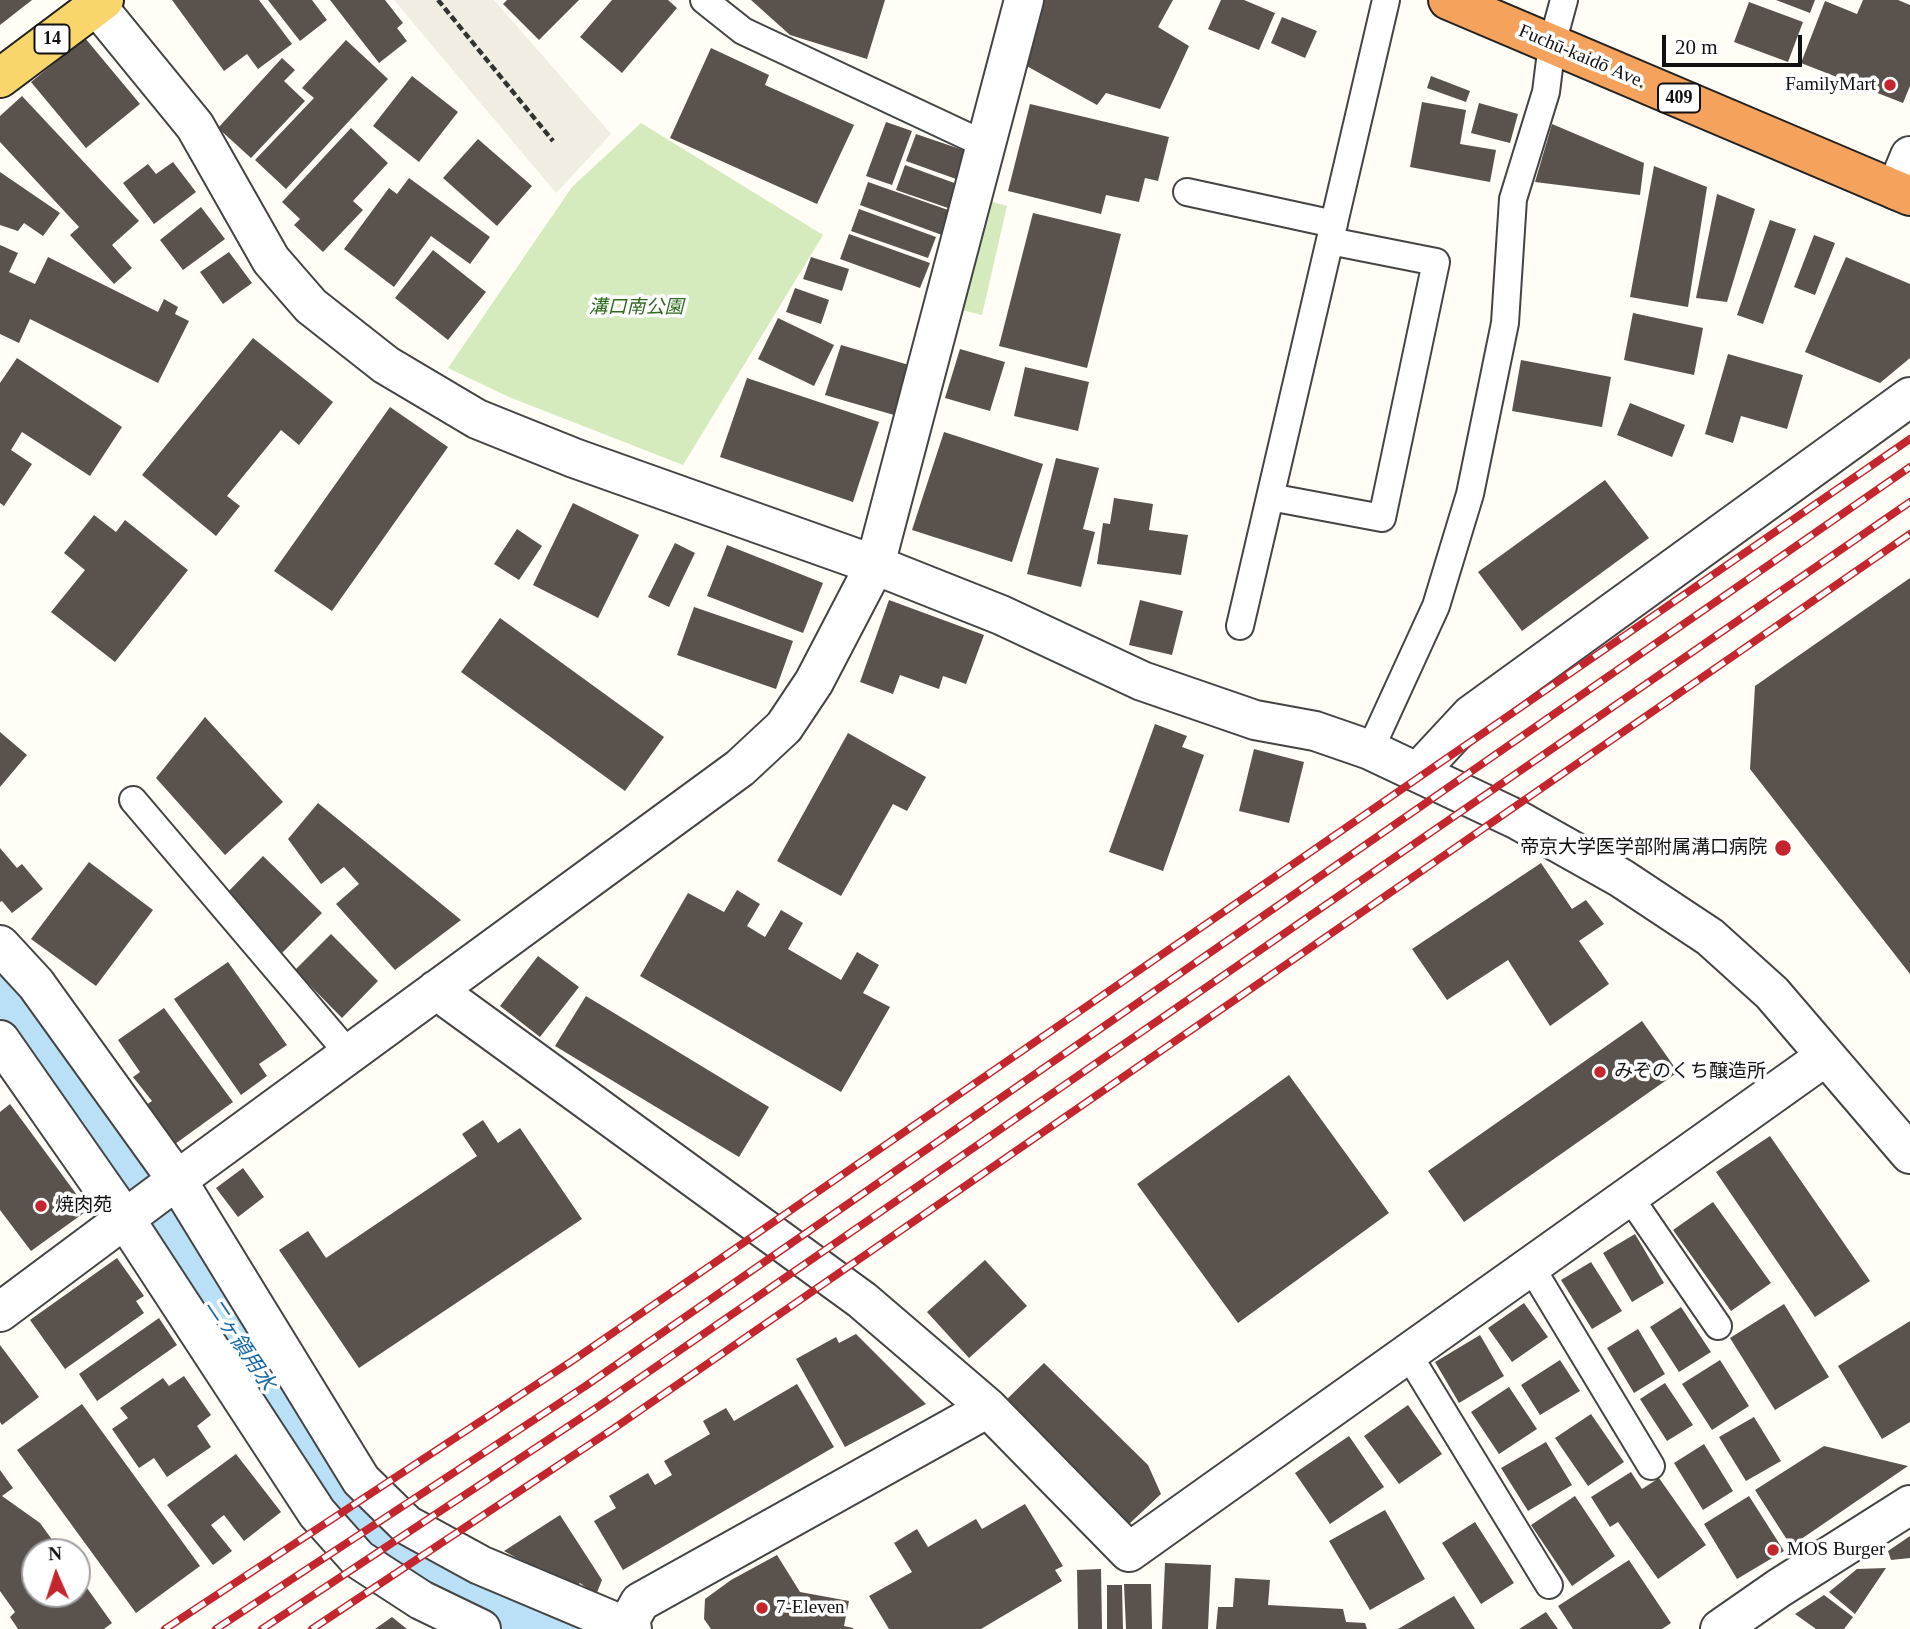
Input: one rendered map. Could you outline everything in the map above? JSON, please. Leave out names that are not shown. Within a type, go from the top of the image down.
[{"type":"highway","name":"Fuchū-kaidō Ave.","points":[[1448,0],[1552,44],[1905,181]]},
{"type":"main road","name":"14","points":[[0,78],[98,2]]},
{"type":"street","points":[[0,1312],[740,768],[784,727],[814,682],[875,565],[1024,0]]},
{"type":"street","points":[[98,2],[195,126],[271,260],[310,306],[386,365],[477,419],[574,458],[875,565],[1001,615],[1142,681],[1255,720],[1315,731],[1370,750],[1516,819],[1621,878],[1710,937],[1772,993],[1910,1154]]},
{"type":"street","points":[[1418,772],[1471,715],[1910,397]]},
{"type":"street","points":[[0,945],[36,984],[317,1513],[358,1559],[421,1600],[481,1629]]},
{"type":"street","points":[[436,990],[862,1300],[988,1408],[1129,1552],[1826,1056]]},
{"type":"street","points":[[0,1040],[151,1199],[361,1480],[407,1525],[480,1565],[628,1628],[640,1602],[988,1408]]},
{"type":"street","points":[[1720,1629],[1910,1505]]},
{"type":"lane","points":[[704,0],[743,31],[986,145]]},
{"type":"lane","points":[[1240,626],[1386,0]]},
{"type":"lane","points":[[1370,750],[1436,606],[1470,494],[1505,323],[1513,199],[1546,92],[1552,44],[1564,0]]},
{"type":"lane","points":[[1187,192],[1436,262],[1382,518],[1270,497]]},
{"type":"lane","points":[[133,800],[349,1054]]},
{"type":"lane","points":[[1629,1196],[1718,1326]]},
{"type":"lane","points":[[1531,1266],[1651,1466]]},
{"type":"lane","points":[[1408,1353],[1549,1585]]},
{"type":"path","points":[[438,0],[553,141]]},
{"type":"green space","name":"溝口南公園","points":[[641,123],[823,235],[683,465],[509,397],[448,368],[572,187]]},
{"type":"green space","points":[[986,200],[1007,206],[982,315],[958,309]]},
{"type":"shaded area","points":[[394,0],[494,0],[611,134],[556,193]]},
{"type":"building","points":[[0,0],[32,0],[0,25]]},
{"type":"building","points":[[172,0],[259,0],[292,44],[258,69],[247,54],[224,71]]},
{"type":"building","points":[[268,0],[312,0],[327,20],[300,41]]},
{"type":"building","points":[[330,0],[385,0],[403,23],[397,28],[407,41],[379,63]]},
{"type":"building","points":[[507,0],[579,0],[539,40],[503,4]]},
{"type":"building","points":[[612,0],[668,0],[677,8],[622,73],[580,37]]},
{"type":"building","points":[[751,0],[885,0],[867,59],[790,35]]},
{"type":"building","points":[[1041,0],[1173,0],[1158,27],[1189,46],[1160,109],[1106,93],[1097,105],[1023,64]]},
{"type":"building","points":[[1221,0],[1244,0],[1275,13],[1259,50],[1208,29]]},
{"type":"building","points":[[1776,0],[1815,0],[1810,13]]},
{"type":"building","points":[[1863,0],[1898,0],[1910,5],[1910,86],[1903,103],[1801,63],[1825,1],[1857,14]]},
{"type":"building","points":[[1749,2],[1803,22],[1788,62],[1734,42]]},
{"type":"building","points":[[1282,17],[1317,31],[1305,58],[1271,43]]},
{"type":"building","points":[[85,38],[140,104],[86,148],[31,82]]},
{"type":"building","points":[[346,40],[388,79],[286,189],[255,160],[314,98],[302,88]]},
{"type":"building","points":[[711,48],[769,75],[765,85],[854,125],[817,204],[670,138]]},
{"type":"building","points":[[282,58],[295,70],[284,81],[305,101],[251,158],[218,128]]},
{"type":"building","points":[[412,76],[458,112],[419,162],[373,126]]},
{"type":"building","points":[[1431,76],[1470,91],[1466,102],[1427,88]]},
{"type":"building","points":[[22,96],[139,221],[112,245],[132,268],[114,284],[70,235],[79,227],[0,142],[0,116]]},
{"type":"building","points":[[1422,102],[1466,110],[1460,144],[1496,150],[1490,182],[1410,167]]},
{"type":"building","points":[[1479,103],[1518,114],[1510,143],[1471,133]]},
{"type":"building","points":[[1030,104],[1169,137],[1158,181],[1145,178],[1139,202],[1106,195],[1101,214],[1008,191]]},
{"type":"building","points":[[886,122],[912,131],[892,185],[866,176]]},
{"type":"building","points":[[1552,124],[1644,163],[1640,195],[1535,182]]},
{"type":"building","points":[[351,128],[388,163],[353,201],[363,210],[323,252],[294,225],[300,219],[282,202]]},
{"type":"building","points":[[916,134],[966,151],[956,179],[906,161]]},
{"type":"building","points":[[478,139],[532,186],[497,226],[443,178]]},
{"type":"building","points":[[173,162],[196,192],[154,224],[123,183],[148,164],[156,174]]},
{"type":"building","points":[[905,165],[957,184],[948,208],[896,190]]},
{"type":"building","points":[[1654,166],[1707,187],[1688,307],[1630,297]]},
{"type":"building","points":[[0,172],[60,213],[43,236],[24,223],[18,231],[0,225]]},
{"type":"building","points":[[409,178],[490,237],[470,264],[431,236],[394,287],[344,249],[389,188],[397,194]]},
{"type":"building","points":[[868,182],[951,211],[942,235],[860,205]]},
{"type":"building","points":[[1717,194],[1755,209],[1727,302],[1696,298]]},
{"type":"building","points":[[201,207],[225,239],[183,270],[160,240]]},
{"type":"building","points":[[859,209],[936,237],[928,258],[851,231]]},
{"type":"building","points":[[1033,213],[1121,234],[1087,368],[999,346]]},
{"type":"building","points":[[1770,220],[1796,229],[1763,324],[1737,315]]},
{"type":"building","points":[[849,234],[930,263],[920,288],[840,259]]},
{"type":"building","points":[[1814,235],[1835,243],[1815,295],[1794,287]]},
{"type":"building","points":[[0,245],[18,253],[9,272],[35,284],[48,257],[158,312],[164,299],[178,307],[175,314],[189,321],[158,383],[30,319],[19,343],[0,334]]},
{"type":"building","points":[[433,250],[486,292],[448,340],[395,298]]},
{"type":"building","points":[[229,252],[252,283],[223,304],[200,272]]},
{"type":"building","points":[[811,257],[849,269],[842,291],[803,279]]},
{"type":"building","points":[[1846,257],[1910,284],[1910,358],[1880,383],[1805,352]]},
{"type":"building","points":[[795,288],[829,300],[821,324],[786,312]]},
{"type":"building","points":[[1633,313],[1703,328],[1694,375],[1624,360]]},
{"type":"building","points":[[778,318],[834,345],[814,386],[758,359]]},
{"type":"building","points":[[253,338],[333,402],[299,445],[281,430],[227,496],[240,506],[216,536],[142,475]]},
{"type":"building","points":[[841,345],[909,365],[894,415],[825,395]]},
{"type":"building","points":[[960,349],[1005,362],[990,411],[945,398]]},
{"type":"building","points":[[1728,354],[1803,375],[1787,429],[1741,416],[1733,443],[1705,434]]},
{"type":"building","points":[[17,358],[122,427],[90,476],[22,432],[11,450],[32,464],[4,506],[0,503],[0,383]]},
{"type":"building","points":[[1521,360],[1611,377],[1602,427],[1512,411]]},
{"type":"building","points":[[1025,367],[1089,382],[1078,431],[1014,416]]},
{"type":"building","points":[[747,378],[879,422],[853,502],[720,457]]},
{"type":"building","points":[[1630,403],[1685,425],[1672,457],[1617,435]]},
{"type":"building","points":[[390,407],[448,447],[332,611],[274,571]]},
{"type":"building","points":[[944,432],[1043,464],[1012,562],[912,530]]},
{"type":"building","points":[[1056,458],[1099,468],[1083,529],[1095,532],[1081,587],[1027,574]]},
{"type":"building","points":[[1605,480],[1649,538],[1522,631],[1478,572]]},
{"type":"building","points":[[1114,498],[1153,504],[1149,530],[1188,535],[1181,575],[1097,564],[1103,523],[1110,524]]},
{"type":"building","points":[[573,503],[639,535],[598,618],[533,585]]},
{"type":"building","points":[[94,515],[116,532],[125,520],[188,570],[115,662],[51,612],[85,570],[64,553]]},
{"type":"building","points":[[517,529],[542,546],[519,580],[494,564]]},
{"type":"building","points":[[675,543],[695,553],[669,607],[648,597]]},
{"type":"building","points":[[727,545],[823,583],[803,633],[707,596]]},
{"type":"building","points":[[1910,578],[1910,974],[1750,769],[1755,686]]},
{"type":"building","points":[[889,600],[984,635],[966,684],[943,676],[939,689],[900,675],[893,694],[860,682]]},
{"type":"building","points":[[1140,600],[1183,611],[1172,655],[1129,645]]},
{"type":"building","points":[[694,607],[793,641],[776,689],[677,655]]},
{"type":"building","points":[[500,618],[664,737],[625,791],[461,672]]},
{"type":"building","points":[[205,717],[283,802],[225,855],[156,778]]},
{"type":"building","points":[[1155,724],[1187,736],[1182,747],[1204,755],[1163,871],[1109,852]]},
{"type":"building","points":[[0,732],[27,755],[0,787]]},
{"type":"building","points":[[848,733],[926,777],[907,811],[893,804],[841,896],[777,861]]},
{"type":"building","points":[[1254,749],[1304,762],[1289,823],[1239,811]]},
{"type":"building","points":[[318,803],[461,920],[395,970],[336,904],[359,884],[344,867],[321,884],[288,839]]},
{"type":"building","points":[[0,848],[17,868],[22,864],[43,889],[12,913],[0,902]]},
{"type":"building","points":[[263,856],[322,913],[282,953],[224,896]]},
{"type":"building","points":[[89,862],[153,910],[96,986],[31,939]]},
{"type":"building","points":[[1541,863],[1572,909],[1586,900],[1604,924],[1579,941],[1609,984],[1550,1026],[1508,960],[1447,1000],[1412,949]]},
{"type":"building","points":[[737,890],[760,904],[747,926],[765,937],[781,910],[803,923],[788,949],[841,980],[857,952],[879,965],[863,993],[890,1007],[841,1092],[640,976],[688,893],[724,912]]},
{"type":"building","points":[[331,934],[378,981],[342,1018],[295,970]]},
{"type":"building","points":[[538,956],[579,987],[540,1037],[500,1006]]},
{"type":"building","points":[[228,962],[287,1045],[259,1064],[267,1076],[241,1095],[174,999]]},
{"type":"building","points":[[586,996],[769,1107],[739,1157],[555,1046]]},
{"type":"building","points":[[164,1008],[233,1102],[175,1144],[146,1105],[152,1101],[133,1077],[140,1072],[118,1040]]},
{"type":"building","points":[[1642,1021],[1678,1072],[1464,1222],[1428,1171]]},
{"type":"building","points":[[1289,1075],[1389,1213],[1238,1323],[1137,1184]]},
{"type":"building","points":[[10,1104],[88,1210],[31,1251],[0,1210],[0,1112]]},
{"type":"building","points":[[483,1120],[498,1143],[520,1128],[582,1219],[359,1368],[279,1250],[308,1231],[326,1258],[477,1156],[462,1134]]},
{"type":"building","points":[[1770,1136],[1870,1281],[1815,1317],[1716,1172]]},
{"type":"building","points":[[243,1168],[264,1197],[238,1217],[216,1188]]},
{"type":"building","points":[[1713,1202],[1771,1283],[1731,1311],[1673,1230]]},
{"type":"building","points":[[1635,1234],[1664,1283],[1632,1302],[1603,1253]]},
{"type":"building","points":[[117,1258],[144,1296],[136,1301],[144,1313],[65,1369],[30,1320]]},
{"type":"building","points":[[985,1260],[1027,1306],[969,1358],[927,1312]]},
{"type":"building","points":[[1591,1262],[1622,1311],[1592,1329],[1561,1280]]},
{"type":"building","points":[[1524,1303],[1548,1337],[1512,1362],[1488,1328]]},
{"type":"building","points":[[1784,1304],[1829,1377],[1775,1410],[1730,1338]]},
{"type":"building","points":[[1681,1307],[1711,1352],[1679,1372],[1650,1327]]},
{"type":"building","points":[[159,1318],[177,1345],[97,1401],[79,1374]]},
{"type":"building","points":[[1910,1321],[1910,1422],[1882,1439],[1838,1366]]},
{"type":"building","points":[[1638,1329],[1665,1374],[1634,1393],[1607,1348]]},
{"type":"building","points":[[856,1334],[926,1404],[845,1447],[796,1359],[836,1337],[839,1343]]},
{"type":"building","points":[[1480,1335],[1504,1376],[1459,1403],[1435,1362]]},
{"type":"building","points":[[0,1345],[39,1397],[2,1425],[0,1422]]},
{"type":"building","points":[[1560,1360],[1580,1391],[1540,1415],[1521,1385]]},
{"type":"building","points":[[1720,1360],[1749,1406],[1712,1430],[1682,1384]]},
{"type":"building","points":[[1044,1363],[1148,1465],[1161,1494],[1128,1525],[1006,1400]]},
{"type":"building","points":[[184,1376],[211,1415],[197,1426],[211,1447],[167,1477],[154,1458],[139,1468],[112,1429],[128,1418],[120,1408],[163,1378],[169,1386]]},
{"type":"building","points":[[1665,1383],[1693,1425],[1667,1441],[1640,1399]]},
{"type":"building","points":[[797,1384],[834,1447],[623,1570],[594,1521],[616,1508],[609,1496],[648,1473],[655,1485],[672,1475],[664,1461],[710,1434],[703,1421],[726,1408],[734,1421]]},
{"type":"building","points":[[1509,1387],[1537,1429],[1499,1454],[1471,1412]]},
{"type":"building","points":[[82,1404],[200,1566],[136,1613],[91,1551],[91,1538],[81,1538],[17,1450]]},
{"type":"building","points":[[1408,1405],[1442,1454],[1399,1484],[1364,1436]]},
{"type":"building","points":[[1591,1414],[1624,1462],[1588,1486],[1555,1438]]},
{"type":"building","points":[[1754,1417],[1781,1461],[1746,1481],[1719,1437]]},
{"type":"building","points":[[1349,1436],[1384,1487],[1330,1524],[1295,1473]]},
{"type":"building","points":[[1546,1442],[1572,1485],[1528,1511],[1501,1468]]},
{"type":"building","points":[[1704,1444],[1733,1491],[1703,1510],[1674,1463]]},
{"type":"building","points":[[1824,1446],[1908,1466],[1791,1546],[1755,1490]]},
{"type":"building","points":[[236,1454],[281,1512],[244,1541],[224,1515],[211,1525],[232,1551],[213,1565],[167,1505]]},
{"type":"building","points":[[0,1470],[13,1488],[2,1496],[40,1523],[51,1538],[21,1538],[21,1608],[91,1608],[91,1594],[112,1623],[104,1629],[18,1629],[10,1617],[15,1612],[0,1591]]},
{"type":"building","points":[[1631,1472],[1642,1489],[1659,1478],[1706,1545],[1658,1579],[1618,1522],[1610,1527],[1591,1497]]},
{"type":"building","points":[[1575,1496],[1615,1556],[1572,1586],[1531,1525]]},
{"type":"building","points":[[1749,1496],[1784,1551],[1737,1579],[1704,1524]]},
{"type":"building","points":[[1025,1504],[1063,1566],[1055,1570],[1062,1581],[981,1629],[889,1629],[869,1596],[912,1572],[894,1543],[917,1529],[928,1547],[976,1519],[982,1529]]},
{"type":"building","points":[[1385,1510],[1425,1579],[1370,1610],[1329,1541]]},
{"type":"building","points":[[560,1515],[602,1580],[596,1595],[580,1583],[574,1589],[504,1551]]},
{"type":"building","points":[[1475,1522],[1514,1583],[1481,1604],[1442,1543]]},
{"type":"building","points":[[1910,1536],[1910,1558],[1891,1560],[1888,1551]]},
{"type":"building","points":[[777,1555],[800,1592],[849,1601],[844,1626],[853,1629],[711,1629],[704,1619],[705,1599],[731,1580]]},
{"type":"building","points":[[1629,1560],[1671,1623],[1662,1629],[1573,1629],[1558,1606]]},
{"type":"building","points":[[1165,1563],[1211,1565],[1208,1629],[1162,1629]]},
{"type":"building","points":[[1886,1568],[1855,1614],[1829,1592],[1857,1569]]},
{"type":"building","points":[[1101,1569],[1102,1629],[1078,1629],[1077,1570]]},
{"type":"building","points":[[1235,1578],[1270,1580],[1268,1605],[1343,1609],[1346,1622],[1365,1623],[1367,1629],[1216,1629],[1218,1607],[1233,1607]]},
{"type":"building","points":[[1124,1584],[1151,1584],[1152,1629],[1126,1629]]},
{"type":"building","points":[[1107,1585],[1122,1585],[1123,1629],[1107,1629]]},
{"type":"building","points":[[1824,1595],[1853,1617],[1844,1629],[1816,1629],[1795,1614]]},
{"type":"building","points":[[1454,1596],[1475,1629],[1398,1629]]},
{"type":"building","points":[[1546,1612],[1558,1629],[1519,1629]]},
{"type":"building","points":[[392,1617],[407,1629],[375,1629]]},
{"type":"waterway","name":"二ヶ領用水","points":[[0,984],[13,998],[348,1507],[398,1546],[447,1576],[552,1629]]},
{"type":"railway","points":[[165,1629],[572,1361],[1910,439]]},
{"type":"railway","points":[[216,1629],[587,1385],[1910,467]]},
{"type":"railway","points":[[262,1629],[599,1406],[1910,502]]},
{"type":"railway","points":[[312,1629],[613,1429],[1910,534]]},
{"type":"place","name":"FamilyMart","points":[[1890,85]]},
{"type":"place","name":"帝京大学医学部附属溝口病院","points":[[1783,848]]},
{"type":"place","name":"みぞのくち醸造所","points":[[1600,1072]]},
{"type":"place","name":"焼肉苑","points":[[41,1206]]},
{"type":"place","name":"MOS Burger","points":[[1773,1550]]},
{"type":"place","name":"7-Eleven","points":[[762,1608]]}]
